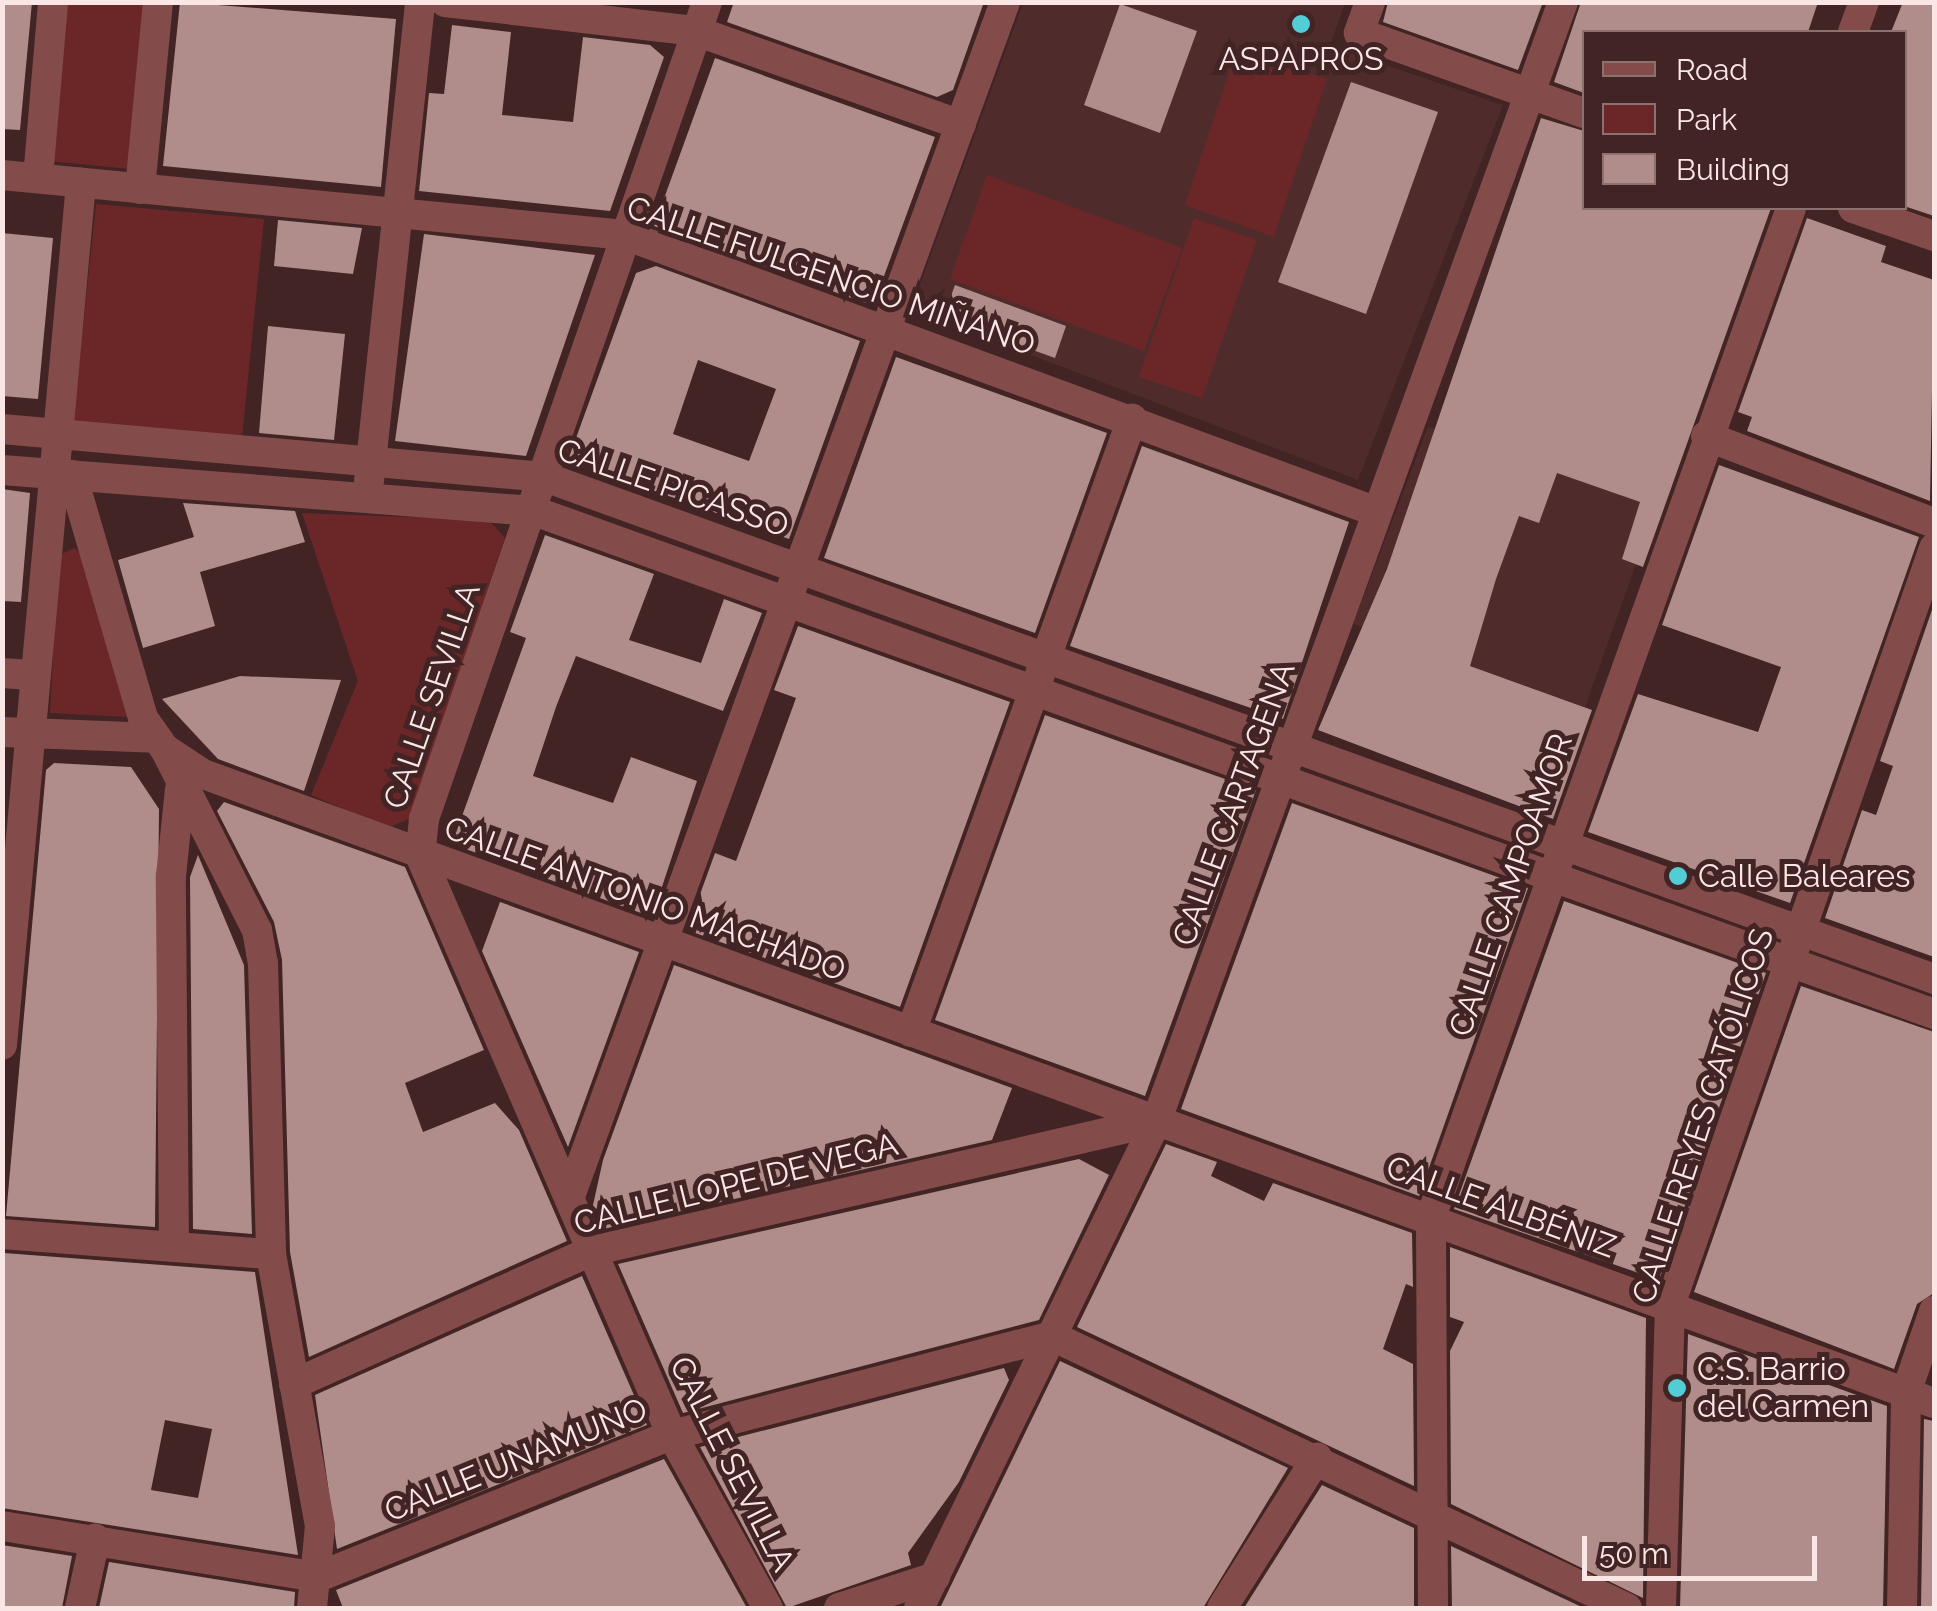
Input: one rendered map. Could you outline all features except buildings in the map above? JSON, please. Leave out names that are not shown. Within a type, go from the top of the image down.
[{"type":"street","points":[[38,178],[53,2]]},
{"type":"street","points":[[140,189],[158,2]]},
{"type":"street","points":[[368,498],[394,212],[420,2]]},
{"type":"street","points":[[445,2],[702,17],[961,126]]},
{"type":"street","points":[[570,1196],[666,945],[1006,2]]},
{"type":"street","points":[[1370,2],[1359,34],[1582,112]]},
{"type":"street","name":"CALLE CARTAGENA","points":[[920,1608],[1156,1122],[1563,2]]},
{"type":"street","points":[[1855,30],[1864,2]]},
{"type":"street","name":"CALLE SEVILLA","points":[[702,17],[424,820],[420,856],[672,1435],[768,1608]]},
{"type":"street","name":"CALLE FULGENCIO MIÑANO","points":[[2,175],[625,235],[1377,512]]},
{"type":"street","points":[[81,183],[57,434],[63,475],[160,744],[256,930],[263,963],[271,1254],[320,1526],[312,1608]]},
{"type":"street","name":"CALLE CAMPOAMOR","points":[[1433,1608],[1431,1218],[1706,436],[1790,210]]},
{"type":"street","points":[[1858,210],[1934,236]]},
{"type":"street","points":[[911,1032],[1132,420]]},
{"type":"street","name":"CALLE PICASSO","points":[[2,429],[545,477],[1292,747]]},
{"type":"street","points":[[1706,436],[1934,523]]},
{"type":"street","name":"CALLE PICASSO","points":[[2,470],[534,511],[1280,779]]},
{"type":"street","points":[[2,1045],[16,733],[34,675],[63,475]]},
{"type":"street","name":"CALLE REYES CATÓLICOS","points":[[1661,1608],[1670,1305],[1934,548]]},
{"type":"street","points":[[2,673],[34,675]]},
{"type":"street","points":[[16,733],[160,744]]},
{"type":"street","name":"CALLE ANTONIO MACHADO","points":[[160,744],[203,774],[1156,1122]]},
{"type":"street","points":[[1292,747],[1934,979]]},
{"type":"street","points":[[1280,779],[1934,1014]]},
{"type":"street","points":[[174,1246],[171,876],[180,789]]},
{"type":"street","points":[[1070,1139],[1075,1092]]},
{"type":"street","name":"CALLE LOPE DE VEGA","points":[[294,1384],[592,1251],[1156,1122]]},
{"type":"street","name":"CALLE ALBÉNIZ","points":[[1156,1122],[1431,1218],[1920,1398]]},
{"type":"street","points":[[2,1234],[271,1254]]},
{"type":"street","points":[[1902,1608],[1920,1398],[1934,1311]]},
{"type":"street","points":[[1052,1336],[1317,1458],[1626,1608]]},
{"type":"street","name":"CALLE UNAMUNO","points":[[318,1576],[672,1435],[1052,1336]]},
{"type":"street","points":[[1222,1608],[1317,1458]]},
{"type":"street","points":[[2,1526],[318,1576]]},
{"type":"street","points":[[80,1608],[95,1538]]},
{"type":"street","points":[[839,1608],[935,1577]]},
{"type":"shaded area","points":[[1023,3],[1345,3],[1330,46],[1503,105],[1358,480],[911,309]]},
{"type":"shaded area","points":[[1428,427],[1656,508],[1585,707],[1353,624]]},
{"type":"green space","points":[[64,3],[146,3],[130,169],[49,161]]},
{"type":"green space","points":[[1237,49],[1327,79],[1274,237],[1185,205]]},
{"type":"green space","points":[[987,175],[1182,248],[1144,351],[950,279]]},
{"type":"green space","points":[[96,204],[264,219],[242,438],[73,421]]},
{"type":"green space","points":[[1194,218],[1257,240],[1202,398],[1139,377]]},
{"type":"green space","points":[[302,513],[489,520],[505,538],[409,819],[388,828],[311,795],[358,681]]},
{"type":"green space","points":[[74,548],[88,561],[128,717],[50,713],[58,556]]},
{"type":"place","name":"ASPAPROS","points":[[1301,24]]},
{"type":"place","name":"Calle Baleares","points":[[1678,876]]},
{"type":"place","name":"C.S. Barrio del Carmen","points":[[1677,1388]]}]
